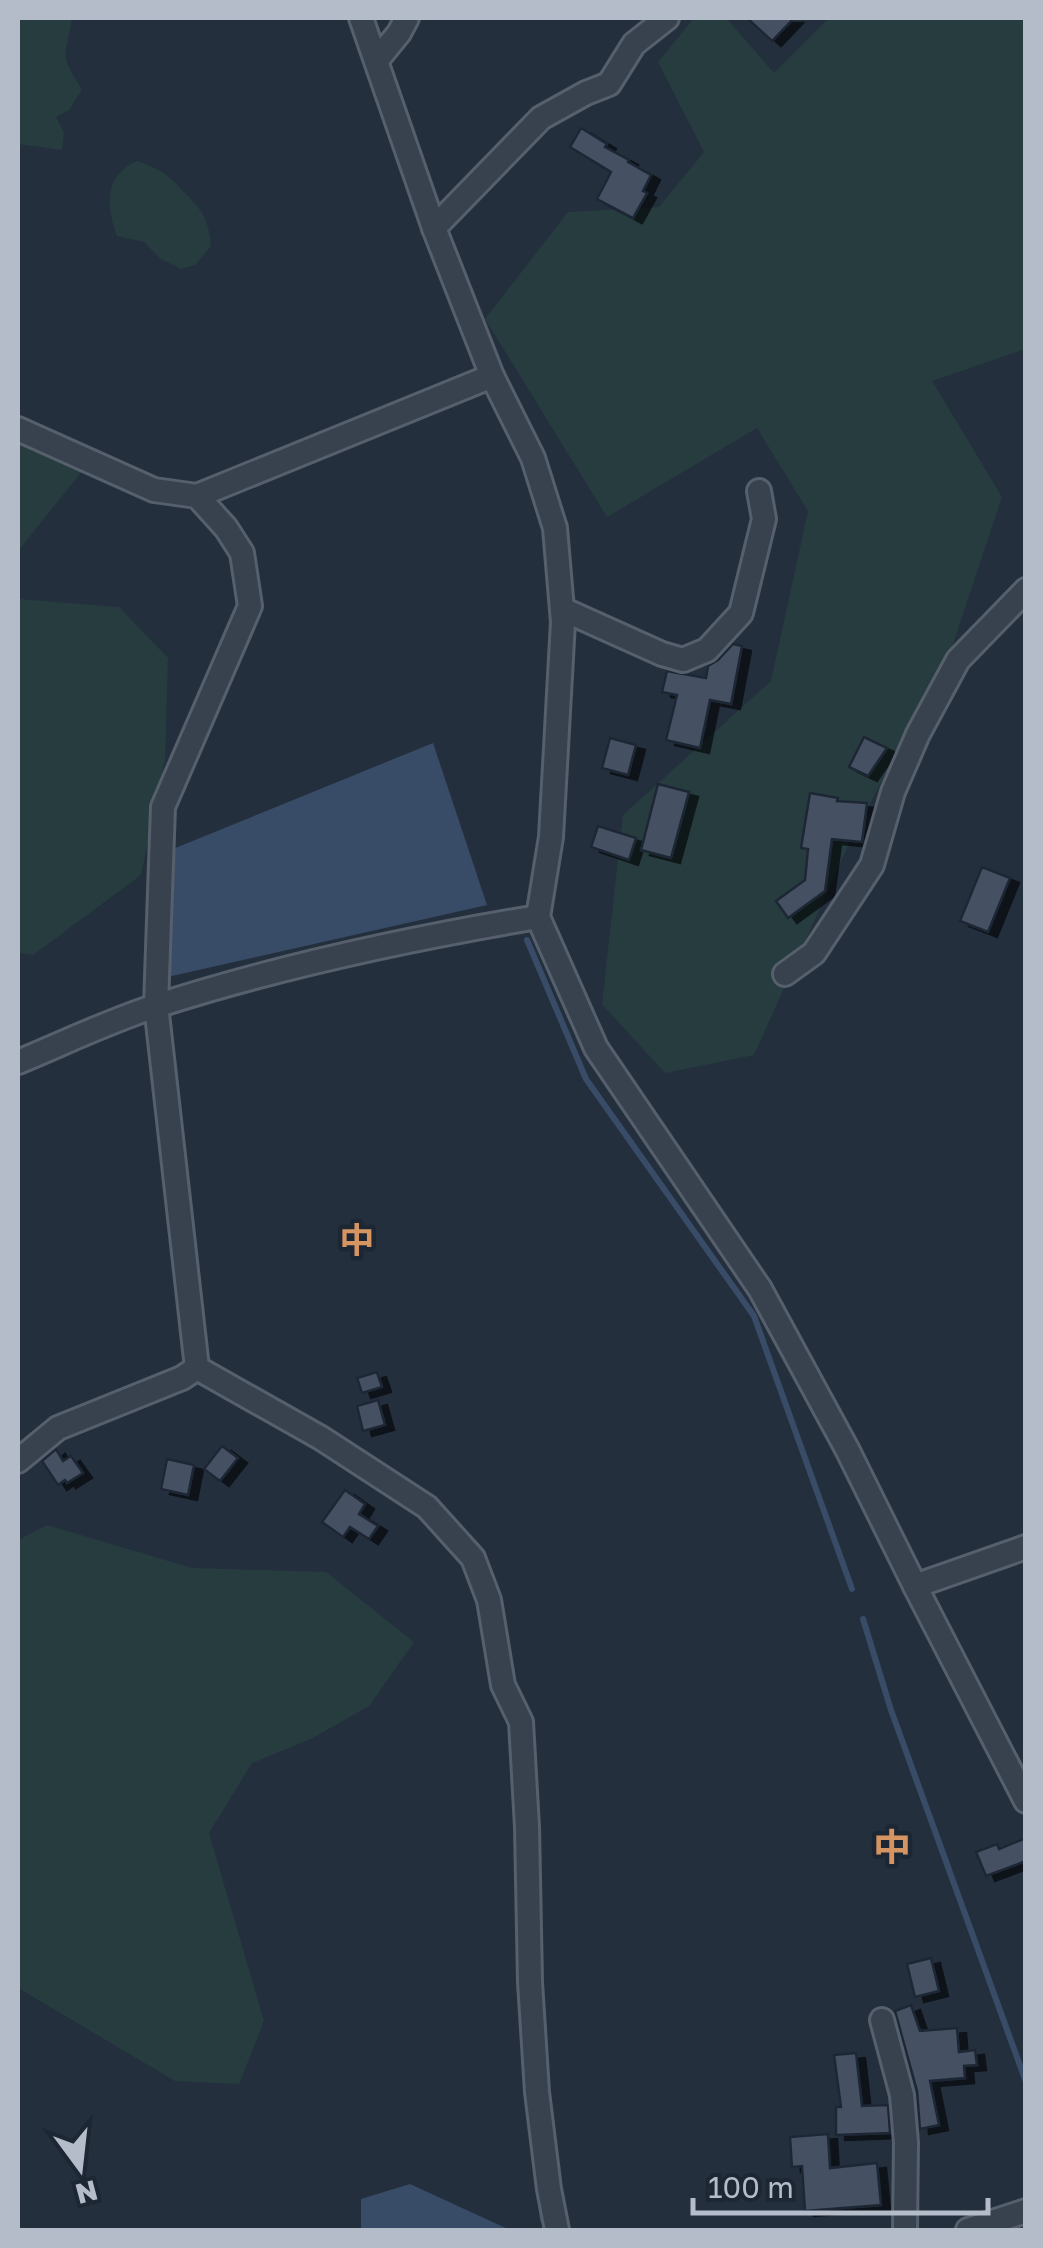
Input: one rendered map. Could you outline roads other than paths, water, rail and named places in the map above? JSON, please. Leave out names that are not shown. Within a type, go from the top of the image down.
[{"type":"street","points":[[361,18],[434,228],[492,376],[533,458],[555,528],[563,622],[552,837],[538,917],[596,1048],[760,1288],[847,1449],[1026,1801]]},
{"type":"street","points":[[377,60],[407,18]]},
{"type":"street","points":[[434,228],[542,118],[609,84],[634,44],[667,18]]},
{"type":"street","points":[[18,429],[154,490],[198,496],[492,376]]},
{"type":"street","points":[[562,609],[672,657],[683,660],[708,650],[741,613],[764,519],[759,491]]},
{"type":"street","points":[[198,496],[242,552],[250,606],[163,806],[156,1006],[198,1368]]},
{"type":"street","points":[[785,974],[814,953],[872,865],[892,792],[958,660],[1026,590]]},
{"type":"street","points":[[18,1062],[156,1006],[376,949],[538,917]]},
{"type":"street","points":[[18,1460],[58,1428],[198,1368]]},
{"type":"street","points":[[198,1368],[321,1438],[427,1506],[473,1558],[489,1600],[503,1685],[521,1722],[537,2092],[557,2230]]},
{"type":"street","points":[[915,1586],[1026,1547]]},
{"type":"street","points":[[882,2020],[902,2095],[905,2230]]},
{"type":"street","points":[[968,2230],[1026,2210]]},
{"type":"water","points":[[433,743],[487,905],[163,978],[168,851]]},
{"type":"water","points":[[410,2184],[510,2230],[361,2230],[361,2199]]},
{"type":"waterway","points":[[527,940],[586,1079],[754,1316],[852,1589]]},
{"type":"waterway","points":[[863,1619],[891,1710],[1026,2082]]},
{"type":"waterway","points":[[541,2203],[543,2220]]},
{"type":"district","name":"中","points":[[357,1240]]},
{"type":"district","name":"中","points":[[892,1846]]}]
